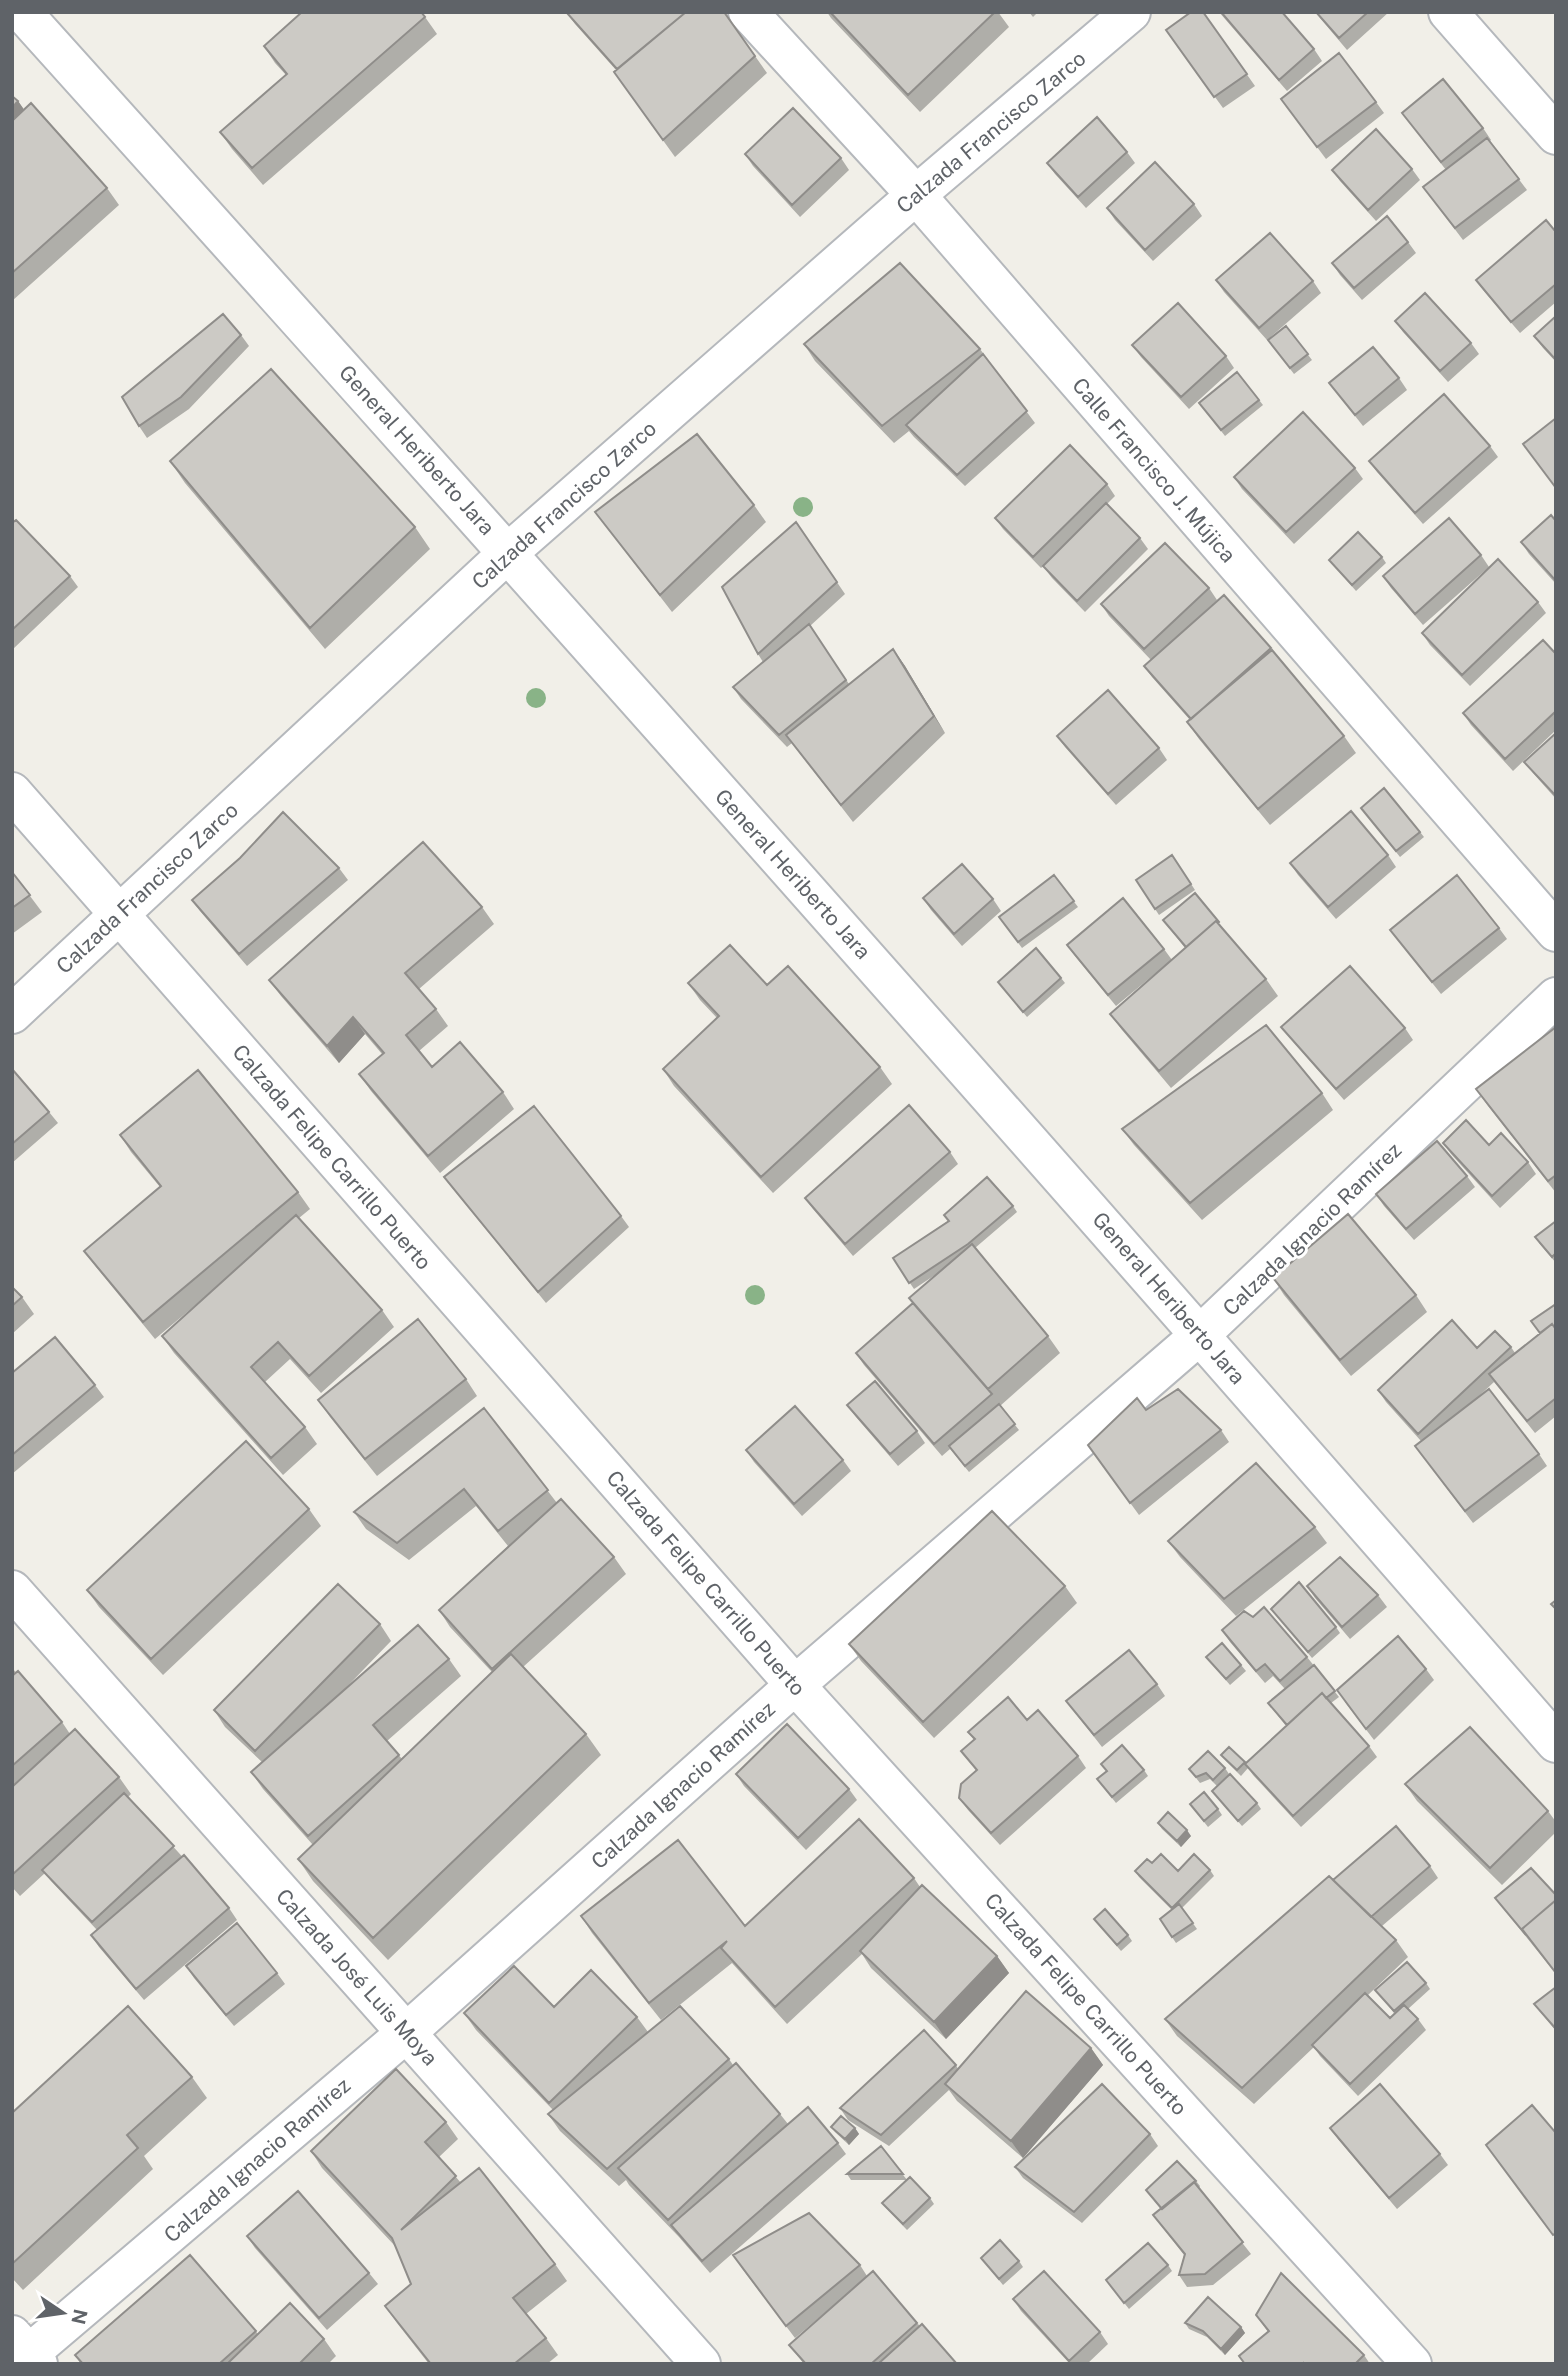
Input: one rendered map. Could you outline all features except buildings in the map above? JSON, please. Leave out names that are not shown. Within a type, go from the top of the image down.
[{"type":"street","name":"General Heriberto Jara","points":[[22,12],[509,552],[1201,1334],[1556,1743]]},
{"type":"street","name":"Calle Francisco J. Mújica","points":[[748,12],[916,195],[1556,932]]},
{"type":"street","name":"Calzada Francisco Zarco","points":[[12,1014],[509,552],[916,195],[1131,12]]},
{"type":"street","points":[[1448,12],[1556,135]]},
{"type":"street","name":"Calzada Felipe Carrillo Puerto","points":[[12,792],[795,1685],[1412,2364]]},
{"type":"street","name":"Calzada Ignacio Ramírez","points":[[24,2354],[406,2033],[795,1685],[1201,1334],[1556,997]]},
{"type":"street","name":"Calzada José Luis Moya","points":[[12,1590],[701,2364]]}]
